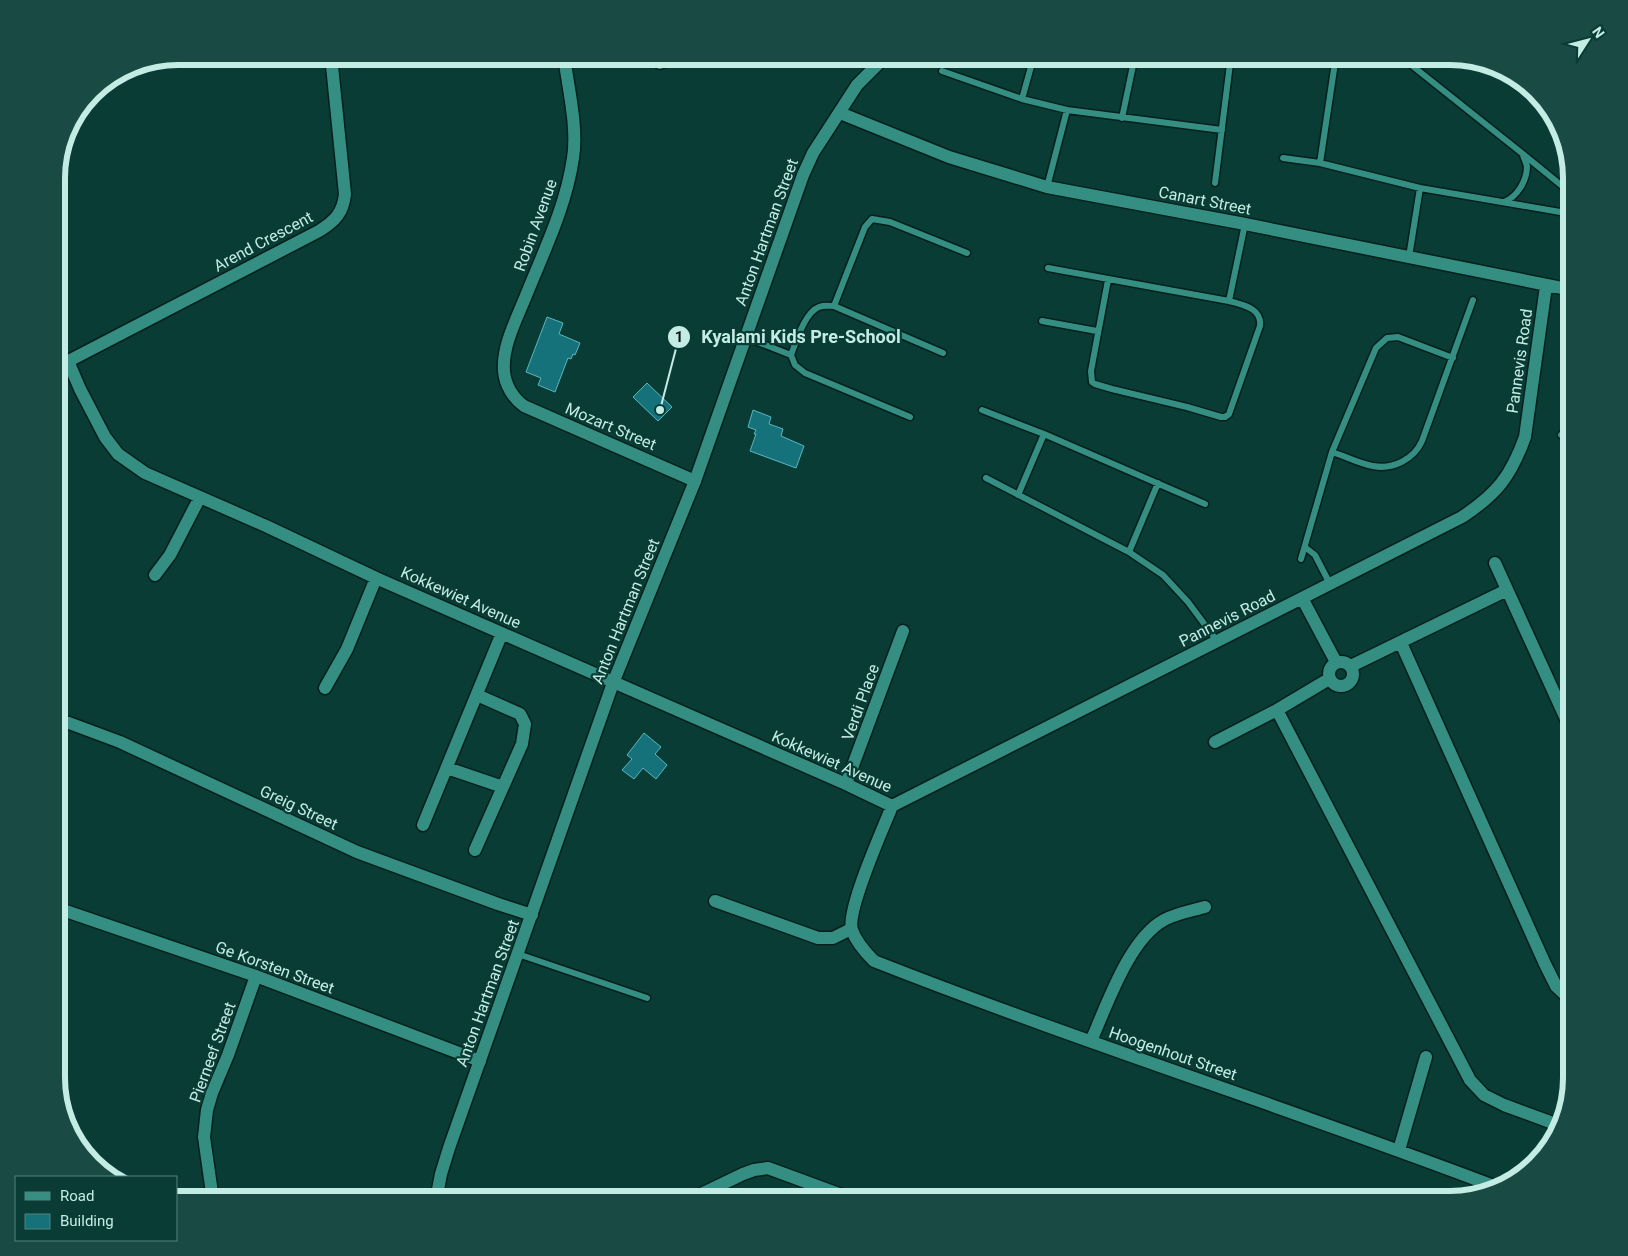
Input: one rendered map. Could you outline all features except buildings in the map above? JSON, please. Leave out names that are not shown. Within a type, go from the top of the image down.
[{"type":"street","name":"Arend Crescent","points":[[65,362],[319,231],[334,220],[341,211],[345,194],[332,65]]},
{"type":"street","name":"Robin Avenue","points":[[515,400],[509,388],[504,370],[509,339],[559,210],[570,177],[574,156],[574,132],[565,65]]},
{"type":"street","name":"Anton Hartman Street","points":[[438,1191],[449,1148],[613,682],[695,481],[803,175],[813,153],[857,85],[877,65]]},
{"type":"street","name":"Canart Street","points":[[840,113],[950,157],[1047,187],[1245,224],[1563,289]]},
{"type":"street","name":"Pannevis Road","points":[[892,806],[1475,509],[1506,478],[1517,459],[1525,438],[1546,286]]},
{"type":"street","name":"Kokkewiet Avenue","points":[[68,361],[80,390],[104,437],[118,454],[145,473],[266,526],[376,578],[846,784],[892,806]]},
{"type":"street","name":"Mozart Street","points":[[515,400],[524,406],[695,481]]},
{"type":"street","points":[[155,575],[170,555],[200,498]]},
{"type":"street","points":[[1494,563],[1563,713]]},
{"type":"street","points":[[324,688],[347,649],[376,578]]},
{"type":"street","points":[[1351,666],[1506,590]]},
{"type":"street","points":[[1302,598],[1336,662]]},
{"type":"street","name":"Verdi Place","points":[[846,784],[903,631]]},
{"type":"street","points":[[424,826],[502,633]]},
{"type":"street","points":[[1401,643],[1545,964],[1556,986],[1563,993]]},
{"type":"street","points":[[1341,661],[1351,666],[1353,677],[1346,685],[1335,685],[1329,679],[1328,671],[1336,662],[1341,661]]},
{"type":"street","points":[[1215,742],[1277,710],[1329,679]]},
{"type":"street","points":[[475,850],[522,744],[525,724],[520,714],[476,696]]},
{"type":"street","points":[[1277,710],[1470,1080],[1484,1095],[1504,1105],[1553,1123]]},
{"type":"street","name":"Greig Street","points":[[65,722],[120,742],[357,852],[532,915]]},
{"type":"street","points":[[447,768],[503,787]]},
{"type":"street","points":[[715,901],[818,938],[833,938],[852,929],[851,919],[855,900],[892,806]]},
{"type":"street","points":[[1091,1041],[1131,953],[1141,940],[1163,920],[1175,915],[1205,908]]},
{"type":"street","name":"Ge Korsten Street","points":[[65,911],[256,976],[480,1061]]},
{"type":"street","name":"Hoogenhout Street","points":[[852,929],[860,946],[874,961],[1489,1184]]},
{"type":"street","name":"Pierneef Street","points":[[212,1191],[204,1137],[207,1110],[256,976]]},
{"type":"street","points":[[1399,1150],[1426,1057]]},
{"type":"street","points":[[708,1191],[743,1174],[768,1168],[831,1191]]},
{"type":"lane","points":[[1022,99],[1031,65]]},
{"type":"lane","points":[[1122,118],[1133,65]]},
{"type":"lane","points":[[1215,183],[1230,65]]},
{"type":"lane","points":[[1320,163],[1335,65]]},
{"type":"lane","points":[[1411,65],[1563,187]]},
{"type":"lane","points":[[942,71],[1022,99],[1067,110],[1222,130]]},
{"type":"lane","points":[[1047,187],[1067,110]]},
{"type":"lane","points":[[1503,203],[1510,200],[1522,185],[1527,167],[1523,154]]},
{"type":"lane","points":[[1283,158],[1320,163],[1420,188],[1563,213]]},
{"type":"lane","points":[[1409,257],[1420,188]]},
{"type":"lane","points":[[834,306],[865,227],[872,220],[890,222],[967,253]]},
{"type":"lane","points":[[1229,301],[1245,224]]},
{"type":"lane","points":[[1048,268],[1229,301],[1253,308],[1260,321],[1231,411],[1226,417],[1095,384],[1091,378],[1091,372],[1097,330],[1108,280]]},
{"type":"lane","points":[[1332,452],[1373,466],[1396,464],[1414,454],[1422,441],[1473,300]]},
{"type":"lane","points":[[910,417],[802,371],[793,361],[791,355],[808,317],[817,307],[825,305],[834,306],[943,353]]},
{"type":"lane","points":[[1042,321],[1097,330]]},
{"type":"lane","points":[[746,337],[791,355]]},
{"type":"lane","points":[[1301,559],[1306,548],[1310,525],[1332,452],[1380,342],[1387,338],[1398,337],[1453,358]]},
{"type":"lane","points":[[982,410],[1044,434],[1205,504]]},
{"type":"lane","points":[[1018,495],[1044,434]]},
{"type":"lane","points":[[986,478],[1129,552],[1163,575],[1175,587],[1216,641]]},
{"type":"lane","points":[[1129,552],[1158,483]]},
{"type":"lane","points":[[1306,548],[1314,555],[1330,584]]},
{"type":"lane","points":[[518,954],[647,998]]},
{"type":"place","name":"Kyalami Kids Pre-School","points":[[660,410]]}]
